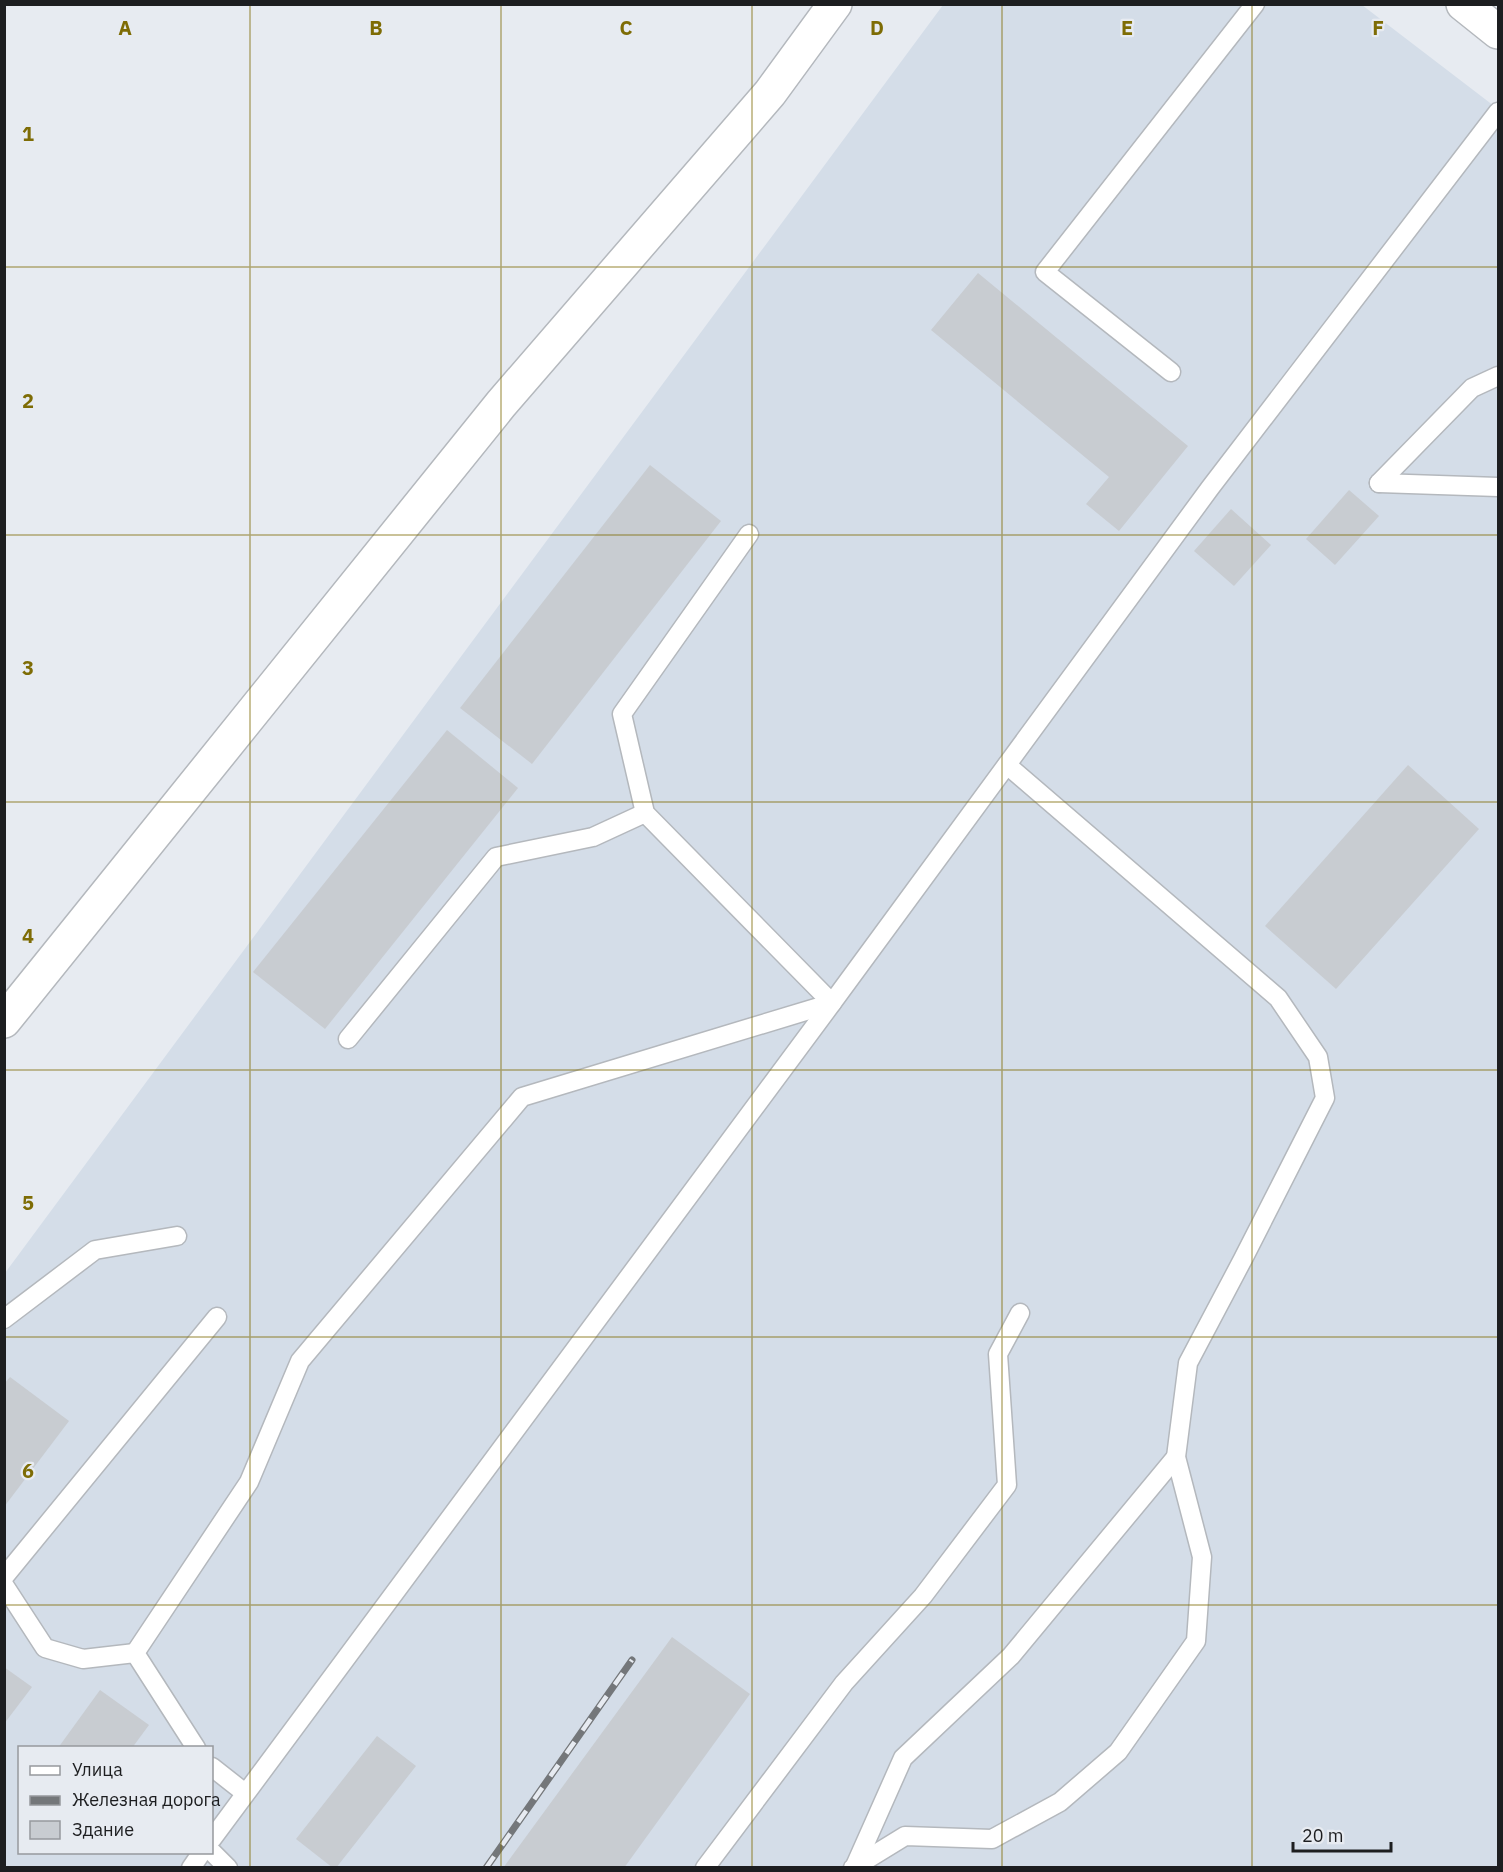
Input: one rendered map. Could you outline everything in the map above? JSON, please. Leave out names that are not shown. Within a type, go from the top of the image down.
[{"type":"street","points":[[4,1021],[501,404],[770,93],[835,4]]},
{"type":"street","points":[[1463,4],[1498,32]]},
{"type":"lane","points":[[1171,372],[1045,272],[1255,4]]},
{"type":"lane","points":[[213,1838],[832,1003],[1210,488],[1498,112]]},
{"type":"lane","points":[[1498,376],[1472,388],[1379,483],[1498,487]]},
{"type":"lane","points":[[749,534],[622,714],[645,813],[832,1003]]},
{"type":"lane","points":[[854,1867],[905,1836],[992,1839],[1060,1802],[1118,1752],[1196,1641],[1202,1557],[1176,1457],[1188,1363],[1325,1098],[1318,1057],[1278,998],[1007,765]]},
{"type":"lane","points":[[348,1039],[496,857],[593,837],[645,813]]},
{"type":"lane","points":[[4,1585],[45,1648],[83,1659],[135,1653],[249,1482],[300,1361],[522,1097],[832,1003]]},
{"type":"lane","points":[[4,1319],[95,1250],[177,1236]]},
{"type":"lane","points":[[705,1868],[844,1683],[923,1596],[1007,1485],[998,1354],[1020,1313]]},
{"type":"lane","points":[[4,1577],[217,1317]]},
{"type":"lane","points":[[854,1867],[903,1758],[1011,1656],[1176,1457]]},
{"type":"lane","points":[[135,1653],[195,1746]]},
{"type":"lane","points":[[213,1768],[245,1793]]},
{"type":"lane","points":[[213,1853],[228,1868]]},
{"type":"lane","points":[[191,1868],[201,1854]]},
{"type":"shaded area","points":[[943,5],[1362,5],[1498,109],[1498,1867],[5,1868],[5,1273]]},
{"type":"building","points":[[978,273],[1188,446],[1119,531],[1086,504],[1109,477],[931,330]]},
{"type":"building","points":[[650,465],[721,521],[532,764],[460,708]]},
{"type":"building","points":[[1349,490],[1379,516],[1335,565],[1306,539]]},
{"type":"building","points":[[1231,509],[1271,545],[1234,586],[1194,551]]},
{"type":"building","points":[[447,730],[518,788],[325,1029],[253,972]]},
{"type":"building","points":[[1408,765],[1479,829],[1336,989],[1265,926]]},
{"type":"building","points":[[10,1377],[69,1421],[4,1507],[4,1384]]},
{"type":"building","points":[[672,1637],[750,1694],[624,1868],[503,1868]]},
{"type":"building","points":[[4,1667],[32,1687],[4,1724]]},
{"type":"building","points":[[100,1690],[149,1725],[133,1746],[59,1746]]},
{"type":"building","points":[[377,1736],[416,1766],[336,1868],[333,1868],[296,1839]]},
{"type":"railway","points":[[486,1868],[632,1660]]}]
